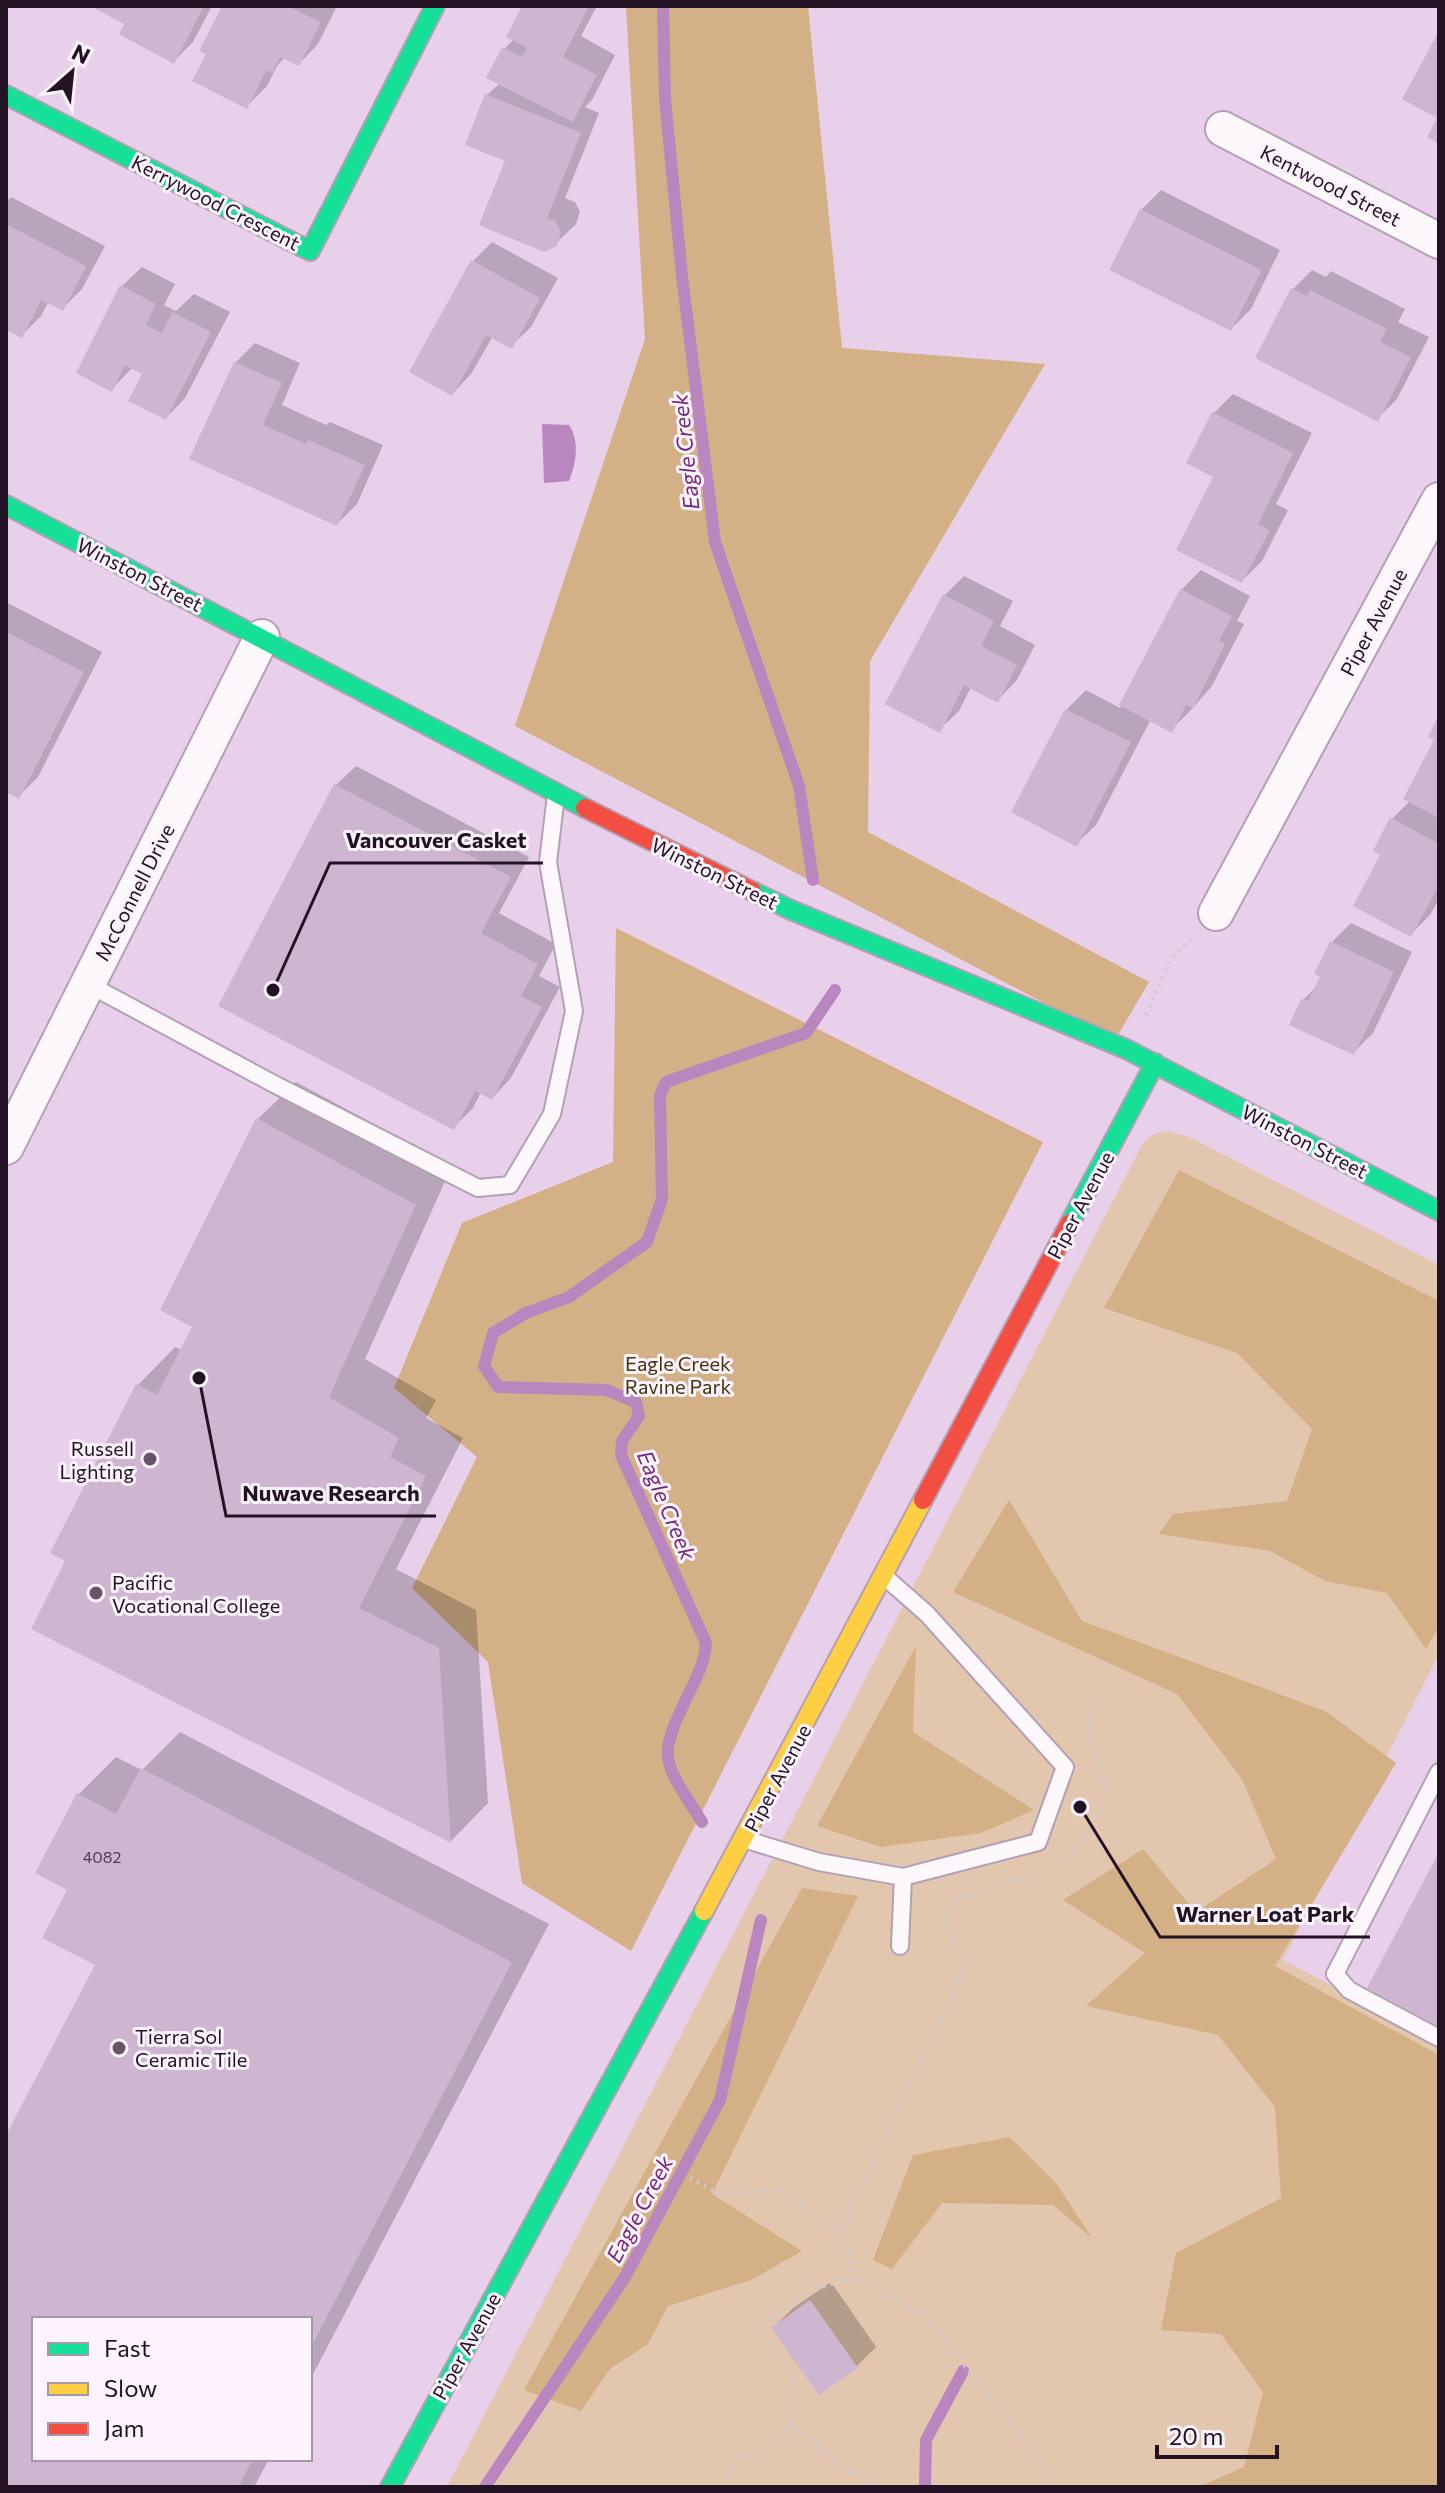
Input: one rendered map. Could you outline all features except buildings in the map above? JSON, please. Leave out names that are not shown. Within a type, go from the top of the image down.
[{"type":"street","name":"Kerrywood Crescent","points":[[6,95],[310,251],[435,6]]},
{"type":"street","name":"Kentwood Street","points":[[1223,129],[1439,241]]},
{"type":"street","name":"Piper Avenue","points":[[1216,913],[1439,500]]},
{"type":"street","name":"Winston Street","points":[[6,505],[556,794],[791,910],[1155,1063],[1439,1211]]},
{"type":"street","name":"McConnell Drive","points":[[6,1147],[262,637]]},
{"type":"street","name":"Piper Avenue","points":[[390,2487],[744,1839],[1155,1063]]},
{"type":"lane","points":[[88,984],[478,1188],[510,1185],[552,1114],[574,1011],[548,862],[556,794]]},
{"type":"lane","points":[[744,1839],[819,1862],[903,1877],[1038,1842],[1065,1767],[927,1614],[884,1576]]},
{"type":"lane","points":[[1439,1772],[1335,1974],[1349,1990],[1439,2038]]},
{"type":"lane","points":[[900,1946],[903,1877]]},
{"type":"path","points":[[1146,1017],[1169,961],[1216,913]]},
{"type":"path","points":[[1058,1864],[1083,1839],[1103,1797],[1104,1781],[1090,1738],[1093,1715],[1089,1700]]},
{"type":"path","points":[[838,2235],[965,1967],[943,1919],[958,1898],[1049,1871]]},
{"type":"path","points":[[690,2178],[720,2194],[786,2190],[847,2243],[853,2276]]},
{"type":"path","points":[[726,2487],[729,2472],[744,2456],[758,2454],[791,2425],[793,2377],[759,2326],[816,2289],[853,2276],[925,2315],[1048,2470],[1058,2487]]},
{"type":"path","points":[[791,2425],[845,2468],[884,2487]]},
{"type":"shaded area","points":[[542,424],[569,425],[572,431],[576,453],[569,481],[544,483]]},
{"type":"shaded area","points":[[1164,1131],[1187,1136],[1439,1265],[1439,1654],[1283,1960],[1439,2042],[1439,2487],[447,2487],[1143,1143]]},
{"type":"green space","points":[[626,6],[808,6],[842,348],[1045,364],[870,661],[868,832],[1149,982],[1115,1040],[515,726],[645,339]]},
{"type":"green space","name":"Eagle Creek Ravine Park","points":[[616,928],[1043,1142],[631,1951],[522,1883],[488,1662],[412,1588],[477,1457],[394,1388],[462,1223],[613,1162]]},
{"type":"green space","points":[[1179,1170],[1439,1301],[1439,1626],[1426,1649],[1387,1593],[1325,1581],[1270,1551],[1159,1534],[1173,1514],[1287,1501],[1312,1429],[1237,1353],[1104,1308]]},
{"type":"green space","points":[[1009,1500],[1082,1621],[1325,1711],[1396,1763],[1275,1966],[1439,2055],[1439,2487],[1198,2487],[1244,2467],[1263,2392],[1221,2334],[1161,2330],[1176,2253],[1281,2198],[1275,2107],[1218,2035],[1086,2006],[1145,1953],[1063,1900],[1143,1849],[1196,1912],[1276,1859],[1242,1779],[1177,1694],[953,1592]]},
{"type":"green space","points":[[916,1646],[913,1732],[1034,1810],[981,1833],[881,1847],[817,1826]]},
{"type":"green space","points":[[802,1888],[858,1896],[712,2194],[802,2251],[751,2280],[668,2306],[648,2344],[610,2369],[581,2411],[524,2390]]},
{"type":"green space","points":[[1010,2137],[1056,2183],[1092,2238],[1053,2205],[942,2203],[892,2269],[873,2260],[913,2155]]},
{"type":"waterway","name":"Eagle Creek","points":[[663,6],[665,98],[682,276],[715,542],[799,786],[813,880]]},
{"type":"waterway","name":"Eagle Creek","points":[[702,1822],[672,1771],[668,1746],[701,1668],[706,1643],[621,1455],[622,1441],[639,1416],[636,1402],[606,1390],[498,1387],[484,1366],[493,1333],[526,1313],[569,1297],[647,1242],[662,1199],[660,1095],[666,1082],[806,1033],[835,990]]},
{"type":"waterway","name":"Eagle Creek","points":[[485,2487],[625,2277],[720,2100],[761,1920]]},
{"type":"waterway","points":[[925,2487],[926,2440],[963,2371]]},
{"type":"traffic: fast","points":[[6,95],[310,251],[435,6]]},
{"type":"traffic: fast","points":[[6,505],[585,808]]},
{"type":"traffic: fast","points":[[752,891],[1126,1049],[1439,1211]]},
{"type":"traffic: fast","points":[[1070,1223],[1155,1063]]},
{"type":"traffic: fast","points":[[390,2487],[704,1911]]},
{"type":"traffic: slow","points":[[704,1911],[923,1500]]},
{"type":"traffic: jam","points":[[585,808],[752,891]]},
{"type":"traffic: jam","points":[[923,1500],[1070,1223]]},
{"type":"place","name":"Vancouver Casket","points":[[273,990]]},
{"type":"place","name":"Nuwave Research","points":[[199,1378]]},
{"type":"place","name":"Russell Lighting","points":[[150,1459]]},
{"type":"place","name":"Pacific Vocational College","points":[[96,1593]]},
{"type":"place","name":"Warner Loat Park","points":[[1080,1807]]},
{"type":"place","name":"Tierra Sol Ceramic Tile","points":[[119,2048]]}]
